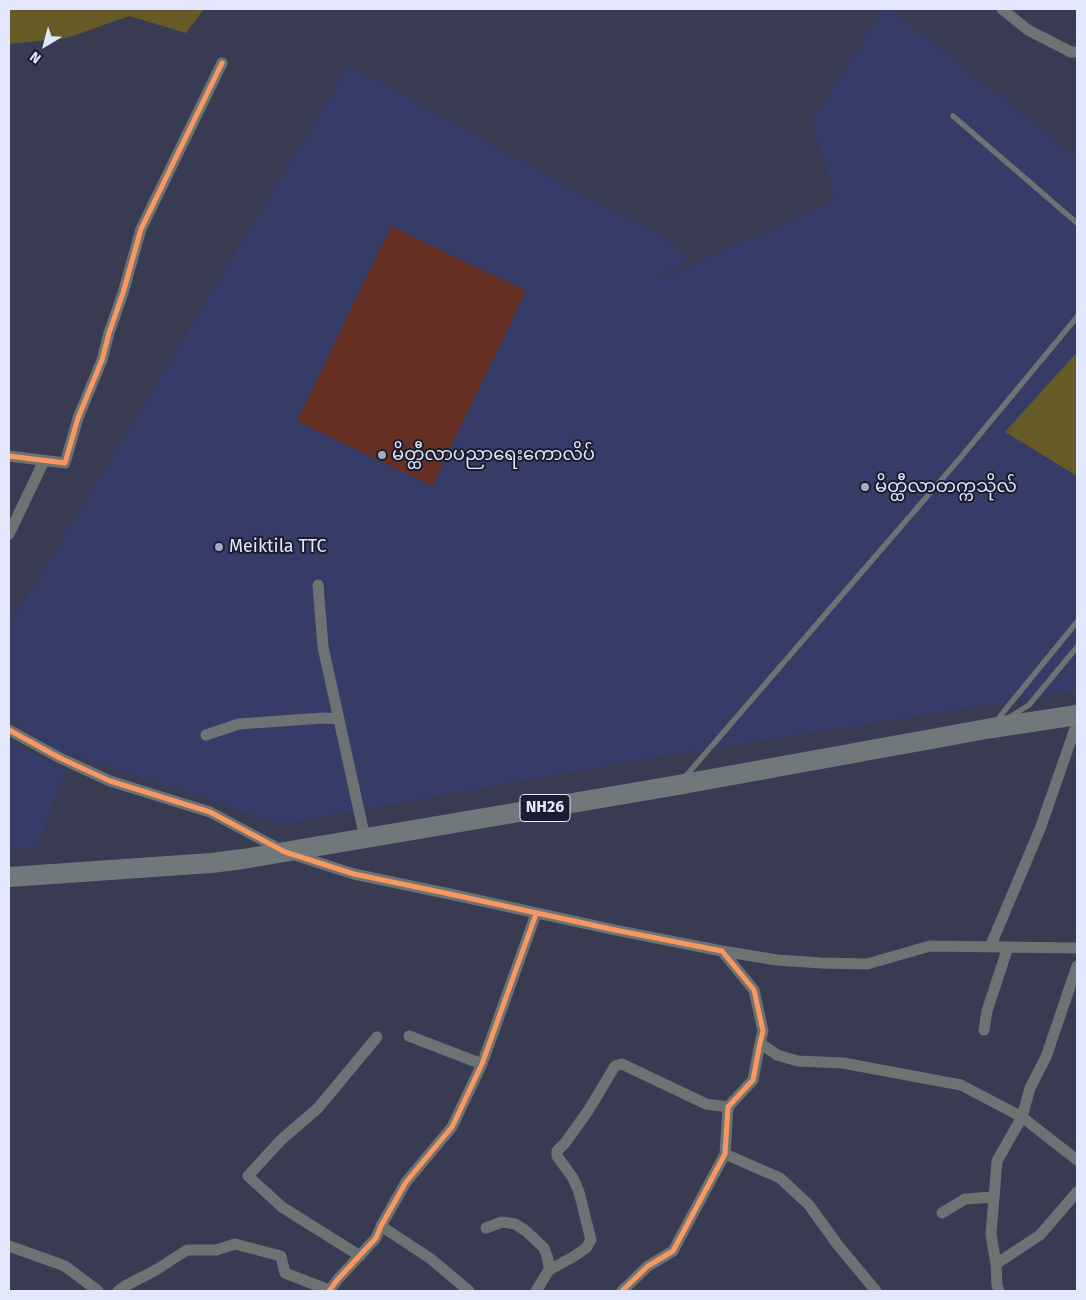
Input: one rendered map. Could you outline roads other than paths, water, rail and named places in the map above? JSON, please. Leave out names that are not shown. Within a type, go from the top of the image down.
[{"type":"highway","name":"NH26","points":[[9,877],[243,859],[678,785],[992,728],[1077,715]]},
{"type":"street","points":[[1002,9],[1028,30],[1071,52],[1077,52]]},
{"type":"street","points":[[9,456],[65,463],[78,418],[102,360],[141,230],[222,63]]},
{"type":"street","points":[[9,534],[44,461]]},
{"type":"street","points":[[318,585],[323,647],[365,838]]},
{"type":"street","points":[[206,735],[239,724],[323,718],[338,719]]},
{"type":"street","points":[[990,947],[1040,829],[1077,723]]},
{"type":"street","points":[[9,730],[60,758],[110,781],[210,812],[285,852],[354,874],[536,914],[722,951],[777,960],[821,963],[867,964],[930,946],[1077,948]]},
{"type":"street","points":[[118,1291],[187,1250],[216,1250],[235,1244],[281,1256],[285,1273],[329,1291],[376,1238],[406,1182],[452,1127],[482,1064],[536,914]]},
{"type":"street","points":[[984,1030],[987,1011],[1008,947]]},
{"type":"street","points":[[622,1291],[648,1266],[673,1251],[725,1154],[728,1107],[753,1080],[764,1031],[754,990],[722,951]]},
{"type":"street","points":[[999,1291],[991,1234],[997,1161],[1022,1117],[1030,1088],[1046,1057],[1077,966]]},
{"type":"street","points":[[410,1036],[482,1064]]},
{"type":"street","points":[[360,1256],[282,1207],[248,1176],[281,1140],[318,1108],[377,1037]]},
{"type":"street","points":[[760,1043],[777,1055],[798,1061],[843,1063],[961,1085],[1022,1117],[1077,1160]]},
{"type":"street","points":[[536,1291],[549,1270],[586,1248],[591,1240],[579,1192],[573,1178],[557,1156],[557,1151],[566,1142],[588,1111],[615,1066],[622,1064],[706,1104],[728,1107]]},
{"type":"street","points":[[725,1154],[780,1178],[809,1205],[837,1244],[876,1291]]},
{"type":"street","points":[[996,1264],[1040,1235],[1077,1192]]},
{"type":"street","points":[[942,1213],[965,1199],[993,1197]]},
{"type":"street","points":[[486,1228],[502,1222],[515,1224],[526,1231],[544,1248],[549,1270]]},
{"type":"street","points":[[381,1226],[431,1259],[469,1291]]},
{"type":"street","points":[[9,1246],[65,1266],[98,1291]]},
{"type":"lane","points":[[953,116],[1077,223]]},
{"type":"lane","points":[[678,785],[948,472],[1077,316]]},
{"type":"lane","points":[[992,728],[1077,622]]},
{"type":"lane","points":[[992,728],[1030,705],[1077,647]]},
{"type":"place","name":"မိတ္ထီလာပညာရေးကောလိပ်","points":[[382,455]]},
{"type":"place","name":"မိတ္ထီလာတက္ကသိုလ်","points":[[865,487]]},
{"type":"place","name":"Meiktila TTC","points":[[219,547]]}]
